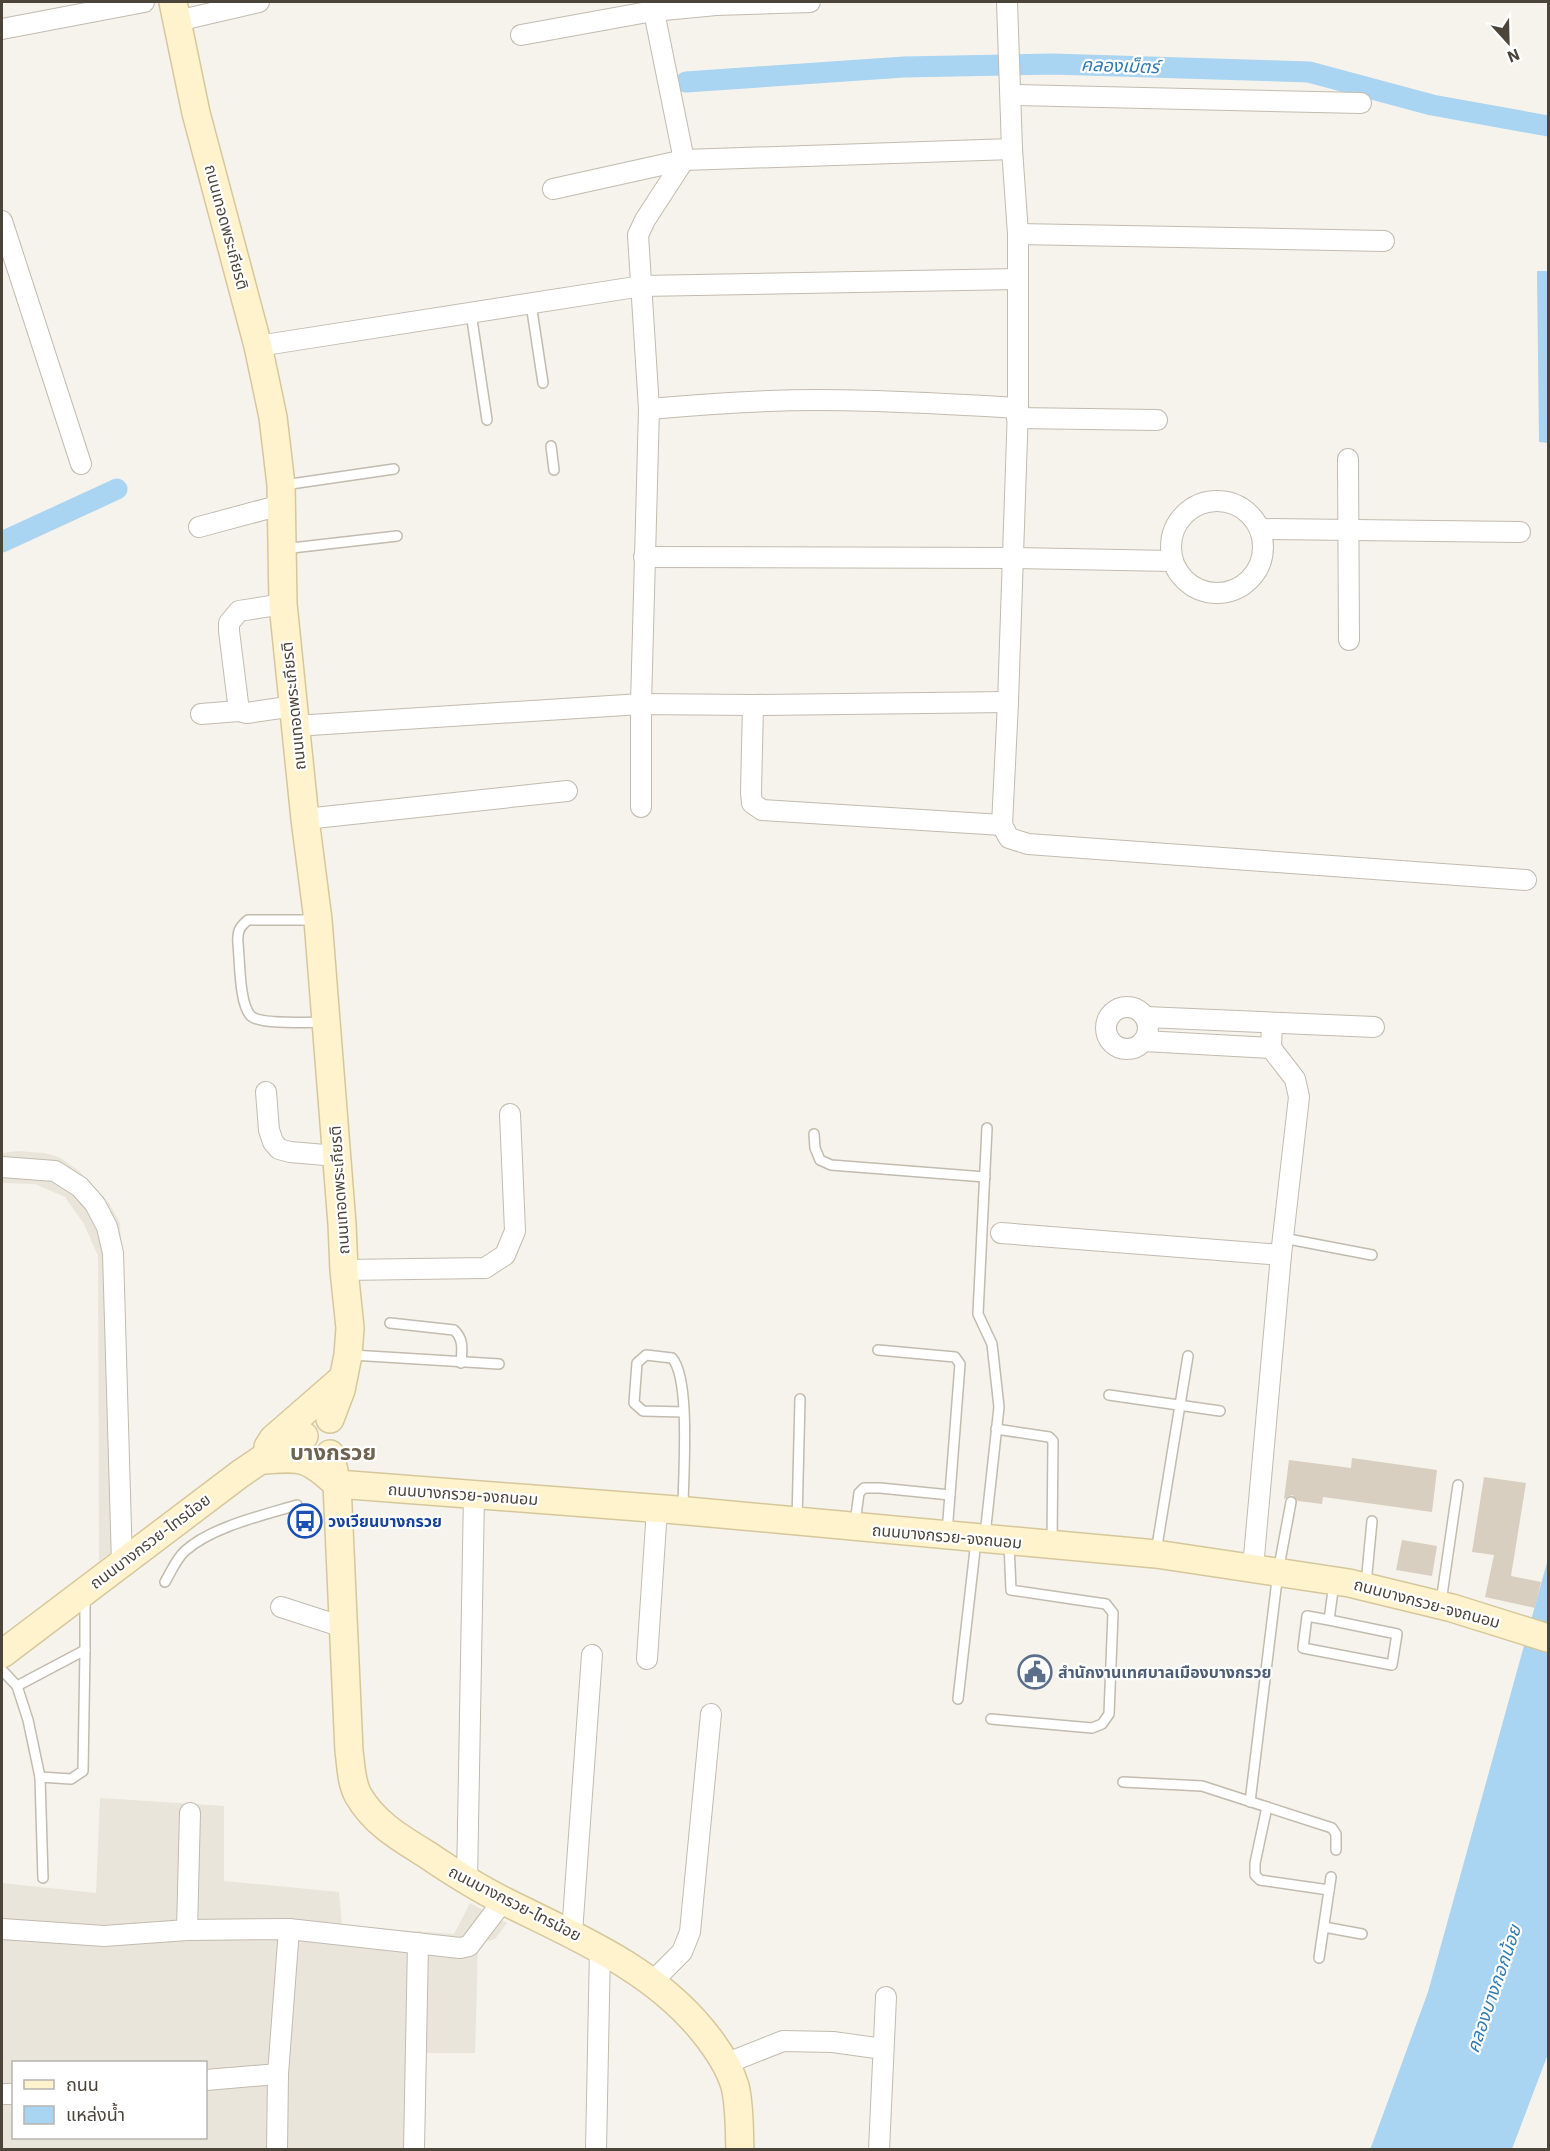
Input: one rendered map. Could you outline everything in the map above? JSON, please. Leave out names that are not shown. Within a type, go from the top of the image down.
[{"type":"main road","name":"ถนนเทอดพระเกียรติ","points":[[175,11],[196,113],[258,346],[273,417],[281,495],[283,604],[304,819],[318,920],[350,1328],[341,1390],[330,1419]]},
{"type":"main road","points":[[260,1460],[273,1439],[346,1366]]},
{"type":"main road","points":[[316,1419],[330,1419],[340,1429],[341,1437],[336,1449],[330,1454],[315,1453],[305,1443],[304,1436],[310,1423],[316,1419]]},
{"type":"main road","name":"ถนนบางกรวย-ไทรน้อย","points":[[2,1654],[122,1563],[176,1540],[260,1460],[304,1436]]},
{"type":"main road","name":"ถนนบางกรวย-ไทรน้อย","points":[[330,1454],[337,1484],[349,1751],[357,1794],[371,1814],[385,1828],[467,1881],[600,1948],[652,1982],[693,2020],[726,2064],[734,2085],[738,2105],[740,2150]]},
{"type":"main road","points":[[260,1460],[296,1458],[314,1464],[337,1484]]},
{"type":"main road","name":"ถนนบางกรวย-จงถนอม","points":[[337,1484],[670,1510],[1156,1554],[1334,1580],[1481,1616],[1548,1638]]},
{"type":"street","points":[[2,29],[144,2]]},
{"type":"street","points":[[175,11],[259,2]]},
{"type":"street","points":[[521,35],[653,6],[810,2]]},
{"type":"street","points":[[1007,2],[1012,149],[1018,234],[1018,413],[1002,825],[1009,838],[1028,844],[1526,880]]},
{"type":"street","points":[[641,807],[641,704],[649,409],[638,235],[645,220],[684,160],[653,6]]},
{"type":"street","points":[[1011,95],[1361,103]]},
{"type":"street","points":[[553,189],[684,160],[1012,149]]},
{"type":"street","points":[[2,221],[81,464]]},
{"type":"street","points":[[1018,234],[1384,241]]},
{"type":"street","points":[[258,346],[642,286],[1018,279]]},
{"type":"street","points":[[649,409],[739,402],[817,400],[905,402],[1018,413],[1157,420]]},
{"type":"street","points":[[1348,459],[1349,640]]},
{"type":"street","points":[[199,527],[281,495]]},
{"type":"street","points":[[1215,500],[1242,507],[1261,529],[1264,554],[1253,576],[1233,591],[1208,592],[1185,582],[1172,561],[1172,532],[1189,510],[1215,500]]},
{"type":"street","points":[[1261,529],[1520,532]]},
{"type":"street","points":[[644,557],[1172,561]]},
{"type":"street","points":[[239,711],[229,623],[239,610],[283,604]]},
{"type":"street","points":[[201,714],[239,711],[294,716],[641,704],[1008,702]]},
{"type":"street","points":[[753,705],[751,793],[752,802],[762,810],[1002,825]]},
{"type":"street","points":[[304,819],[567,791]]},
{"type":"street","points":[[1125,1006],[1137,1008],[1146,1017],[1148,1029],[1144,1041],[1134,1048],[1122,1049],[1111,1043],[1105,1033],[1106,1020],[1113,1011],[1125,1006]]},
{"type":"street","points":[[1146,1017],[1374,1027]]},
{"type":"street","points":[[1265,1570],[1282,1246],[1299,1097],[1295,1079],[1271,1048],[1272,1023]]},
{"type":"street","points":[[1144,1041],[1271,1048]]},
{"type":"street","points":[[266,1092],[268,1130],[279,1149],[337,1156]]},
{"type":"street","points":[[344,1270],[484,1268],[505,1255],[515,1231],[510,1114]]},
{"type":"street","points":[[2,1167],[55,1171],[80,1187],[95,1204],[108,1227],[113,1253],[122,1563]]},
{"type":"street","points":[[1001,1233],[1282,1246]]},
{"type":"street","points":[[467,1881],[474,1495]]},
{"type":"street","points":[[647,1659],[670,1510]]},
{"type":"street","points":[[281,1607],[343,1627]]},
{"type":"street","points":[[572,1933],[592,1655]]},
{"type":"street","points":[[652,1982],[682,1952],[690,1932],[711,1714]]},
{"type":"street","points":[[187,1930],[190,1813]]},
{"type":"street","points":[[2,1929],[104,1936],[187,1930],[289,1929],[460,1948],[469,1946],[503,1901]]},
{"type":"street","points":[[277,2150],[278,2074],[289,1929]]},
{"type":"street","points":[[414,2150],[418,1943]]},
{"type":"street","points":[[596,2150],[600,1948]]},
{"type":"street","points":[[879,2150],[886,1997]]},
{"type":"street","points":[[726,2064],[783,2041],[833,2042],[883,2049]]},
{"type":"street","points":[[207,2080],[278,2074]]},
{"type":"lane","points":[[531,304],[543,383]]},
{"type":"lane","points":[[471,313],[487,420]]},
{"type":"lane","points":[[551,446],[554,470]]},
{"type":"lane","points":[[281,495],[394,469]]},
{"type":"lane","points":[[282,549],[397,536]]},
{"type":"lane","points":[[318,920],[248,920],[237,934],[244,1004],[252,1017],[261,1021],[327,1022]]},
{"type":"lane","points":[[958,1700],[990,1539],[999,1407],[992,1344],[978,1314],[987,1128]]},
{"type":"lane","points":[[814,1134],[815,1148],[820,1160],[831,1165],[985,1178]]},
{"type":"lane","points":[[1282,1246],[1372,1255]]},
{"type":"lane","points":[[390,1323],[454,1330],[460,1335],[462,1344],[461,1363]]},
{"type":"lane","points":[[879,1350],[955,1357],[959,1360],[947,1536]]},
{"type":"lane","points":[[670,1510],[684,1412],[677,1364],[672,1358],[646,1355],[640,1358],[637,1363],[634,1403],[638,1408],[643,1411],[684,1412]]},
{"type":"lane","points":[[1156,1554],[1188,1356]]},
{"type":"lane","points":[[346,1366],[499,1364]]},
{"type":"lane","points":[[1109,1395],[1220,1411]]},
{"type":"lane","points":[[796,1522],[800,1399]]},
{"type":"lane","points":[[996,1429],[1049,1437],[1053,1441],[1052,1545]]},
{"type":"lane","points":[[1440,1605],[1458,1485]]},
{"type":"lane","points":[[854,1527],[859,1492],[864,1488],[950,1495]]},
{"type":"lane","points":[[1250,1802],[1265,1570],[1291,1502]]},
{"type":"lane","points":[[165,1582],[177,1559],[176,1540],[229,1527],[297,1505]]},
{"type":"lane","points":[[1365,1587],[1372,1521]]},
{"type":"lane","points":[[990,1539],[1011,1590],[1106,1604],[1113,1613],[1109,1714],[1102,1724],[1092,1728],[991,1719]]},
{"type":"lane","points":[[1329,1620],[1334,1580]]},
{"type":"lane","points":[[40,1777],[71,1779],[83,1770],[85,1590]]},
{"type":"lane","points":[[1307,1616],[1329,1620],[1397,1634],[1392,1665],[1303,1648],[1307,1616]]},
{"type":"lane","points":[[17,1686],[85,1650]]},
{"type":"lane","points":[[2,1670],[17,1686],[28,1720],[40,1777],[43,1878]]},
{"type":"lane","points":[[1123,1782],[1202,1786],[1332,1828],[1336,1834],[1336,1850]]},
{"type":"lane","points":[[1267,1807],[1255,1863],[1255,1875],[1260,1880],[1329,1890]]},
{"type":"lane","points":[[1319,1958],[1331,1877]]},
{"type":"lane","points":[[1324,1927],[1362,1934]]},
{"type":"shaded area","points":[[18,1151],[59,1157],[79,1171],[109,1203],[120,1223],[130,1539],[99,1561],[98,1256],[84,1224],[65,1197],[35,1184],[2,1183],[2,1153]]},
{"type":"shaded area","points":[[100,1798],[224,1806],[224,1881],[339,1892],[342,1926],[454,1934],[470,1903],[507,1923],[495,1939],[478,1944],[475,2053],[420,2053],[417,2149],[2,2150],[2,1883],[96,1893]]},
{"type":"water","points":[[1537,271],[1548,271],[1548,443],[1539,442]]},
{"type":"water","name":"คลองบางกอกน้อย","points":[[1548,1559],[1548,2054],[1512,2149],[1370,2150],[1428,1992]]},
{"type":"building","points":[[1352,1458],[1437,1470],[1432,1512],[1323,1497],[1322,1504],[1298,1501],[1292,1495],[1284,1499],[1289,1460],[1351,1468]]},
{"type":"building","points":[[1484,1477],[1526,1483],[1511,1576],[1541,1582],[1535,1608],[1485,1597],[1494,1555],[1472,1552]]},
{"type":"building","points":[[1402,1540],[1437,1546],[1432,1576],[1396,1570]]},
{"type":"waterway","name":"คลองเม็ตร์","points":[[686,82],[904,67],[1052,64],[1309,72],[1432,105],[1548,126]]},
{"type":"waterway","points":[[2,542],[117,489]]},
{"type":"place","name":"วงเวียนบางกรวย","points":[[305,1521]]},
{"type":"place","name":"สำนักงานเทศบาลเมืองบางกรวย","points":[[1035,1672]]},
{"type":"district","name":"บางกรวย","points":[[333,1452]]}]
